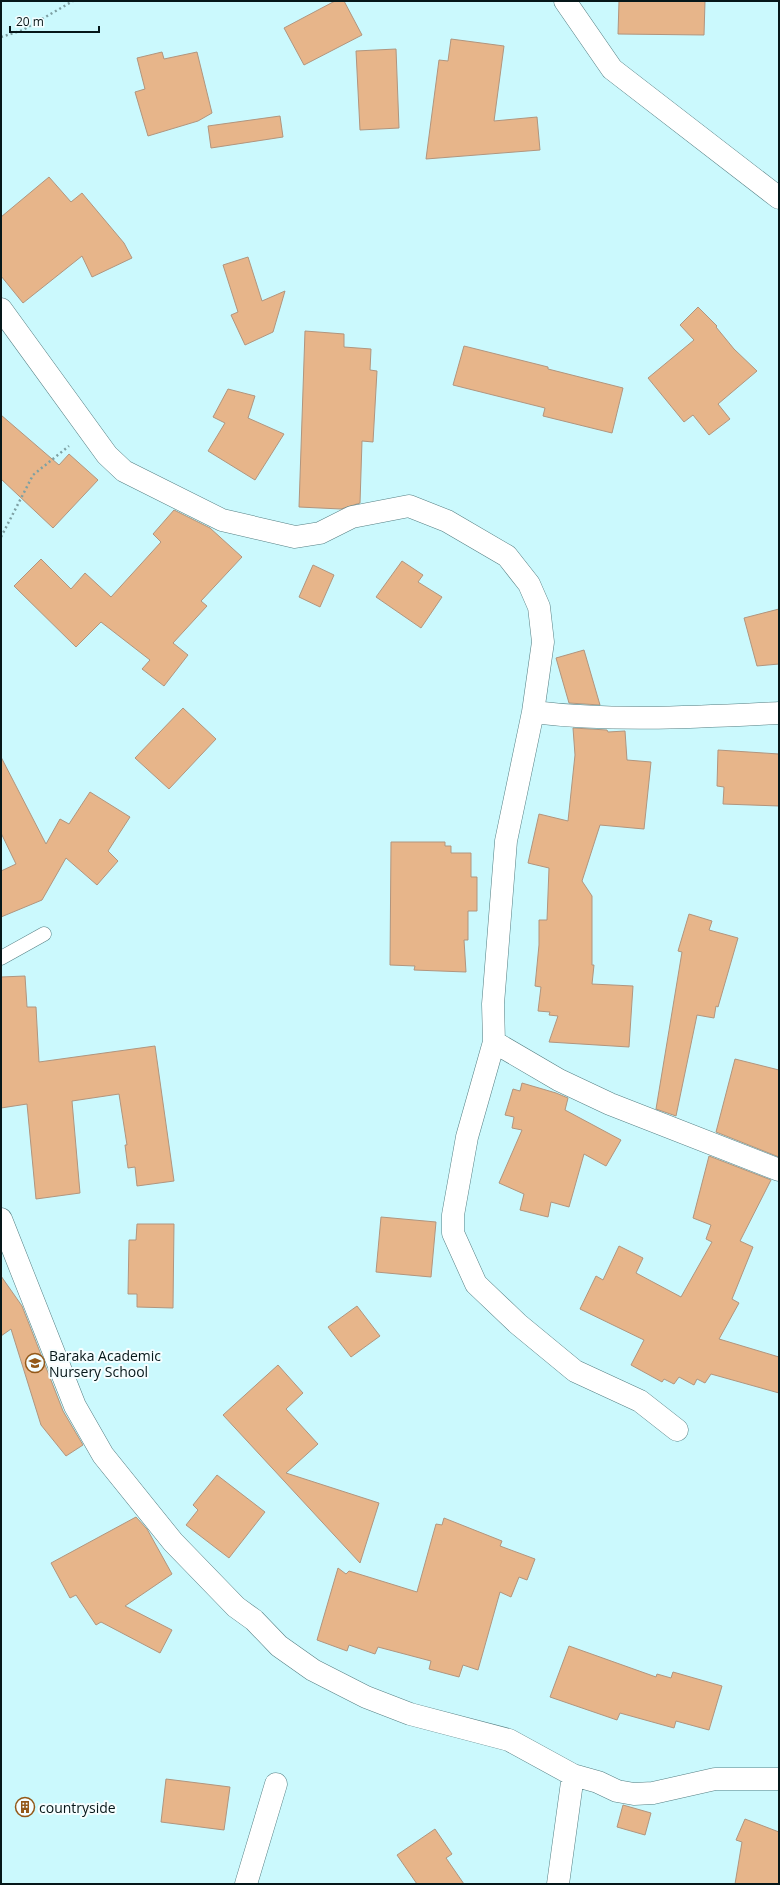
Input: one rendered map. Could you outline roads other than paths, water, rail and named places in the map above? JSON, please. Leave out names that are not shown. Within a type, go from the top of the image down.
[{"type":"street","points":[[565,1],[612,69],[779,198]]},
{"type":"street","points":[[1,309],[107,455],[124,471],[222,520],[295,537],[320,533],[352,517],[409,506],[447,521],[507,556],[529,584],[539,607],[543,642],[533,712],[506,841],[499,912],[493,1004],[494,1042],[467,1137],[453,1215],[453,1233],[476,1284],[518,1324],[575,1371],[640,1401],[677,1430]]},
{"type":"street","points":[[533,712],[576,717],[674,718],[779,713]]},
{"type":"street","points":[[494,1042],[559,1080],[610,1104],[779,1170]]},
{"type":"street","points":[[1,1219],[75,1406],[103,1455],[173,1542],[236,1607],[254,1620],[280,1646],[313,1670],[366,1697],[410,1714],[509,1740],[573,1775],[598,1782],[617,1792],[634,1794],[653,1793],[715,1779],[779,1779]]},
{"type":"street","points":[[558,1884],[573,1775]]},
{"type":"street","points":[[246,1884],[276,1784]]},
{"type":"lane","points":[[1,958],[44,934]]},
{"type":"place","name":"Baraka Academic Nursery School","points":[[35,1363]]},
{"type":"place","name":"countryside","points":[[25,1807]]}]
